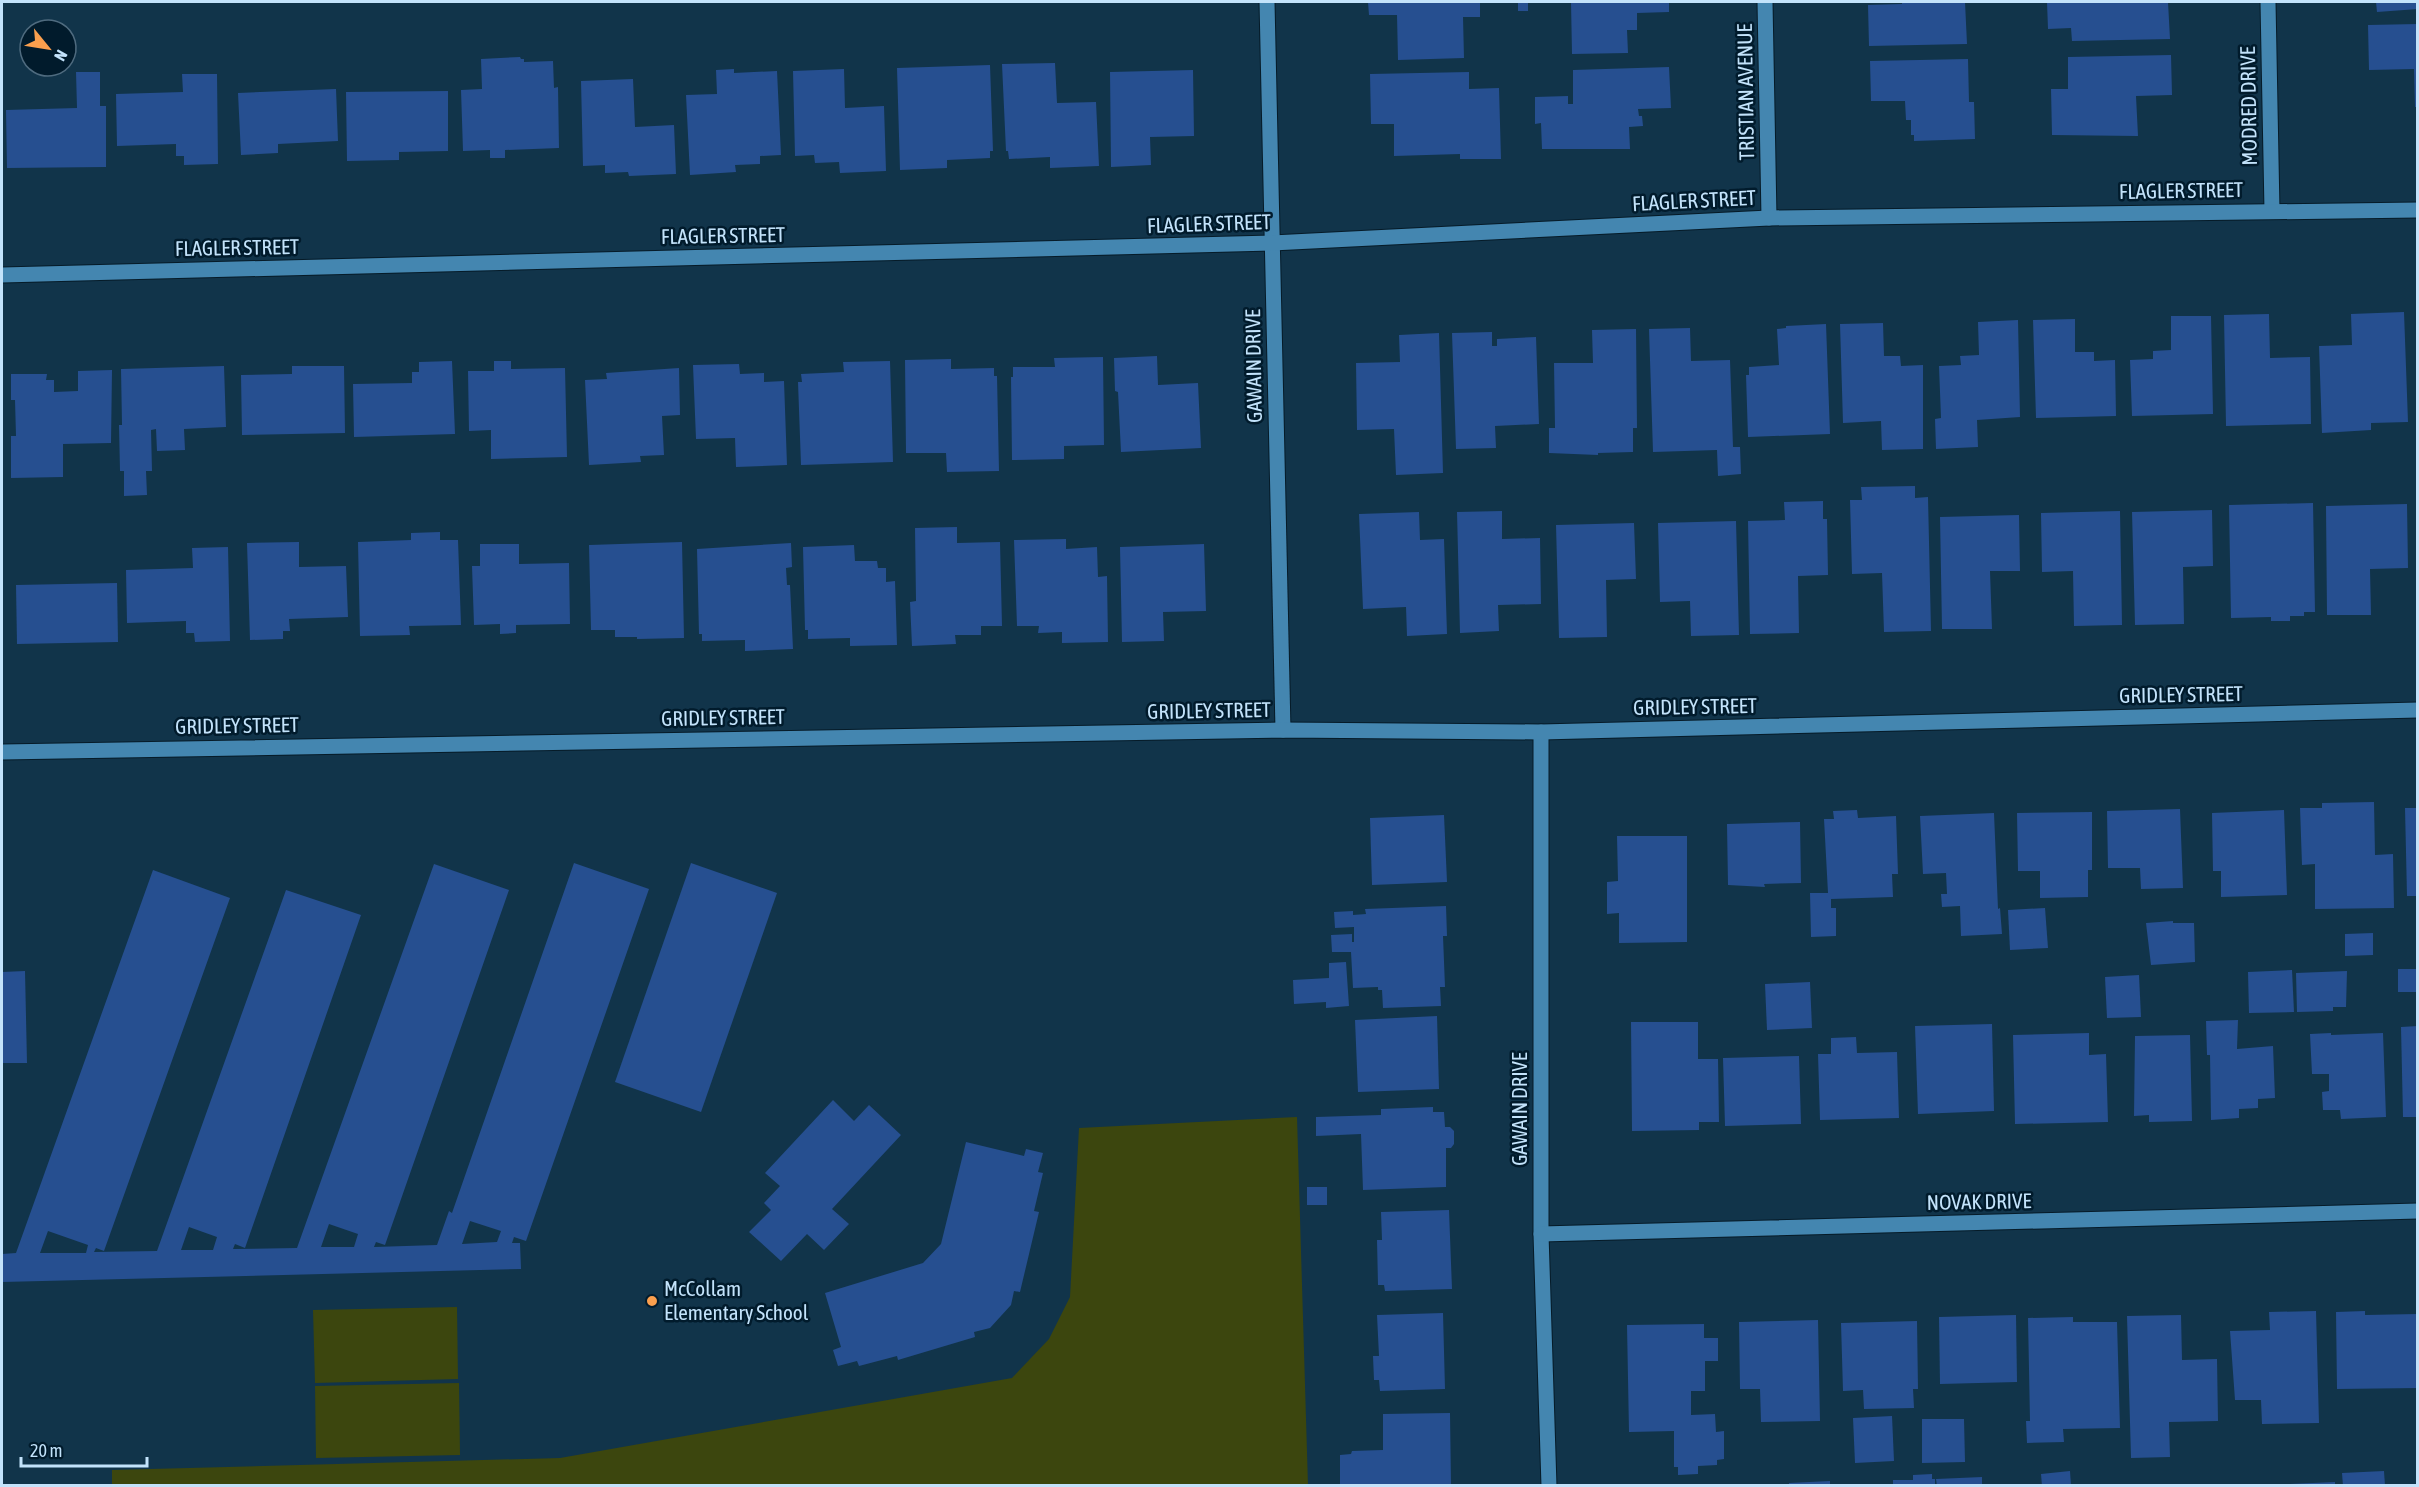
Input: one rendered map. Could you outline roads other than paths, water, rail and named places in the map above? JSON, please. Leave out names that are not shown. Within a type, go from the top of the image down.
[{"type":"street","name":"GAWAIN DRIVE","points":[[1267,2],[1283,730]]},
{"type":"street","name":"TRISTIAN AVENUE","points":[[1765,2],[1769,218]]},
{"type":"street","name":"MODRED DRIVE","points":[[2268,2],[2272,211]]},
{"type":"street","name":"FLAGLER STREET","points":[[2,275],[1272,243],[1769,218],[2418,210]]},
{"type":"street","name":"GRIDLEY STREET","points":[[2,752],[1283,730],[1541,732],[2418,710]]},
{"type":"street","name":"GAWAIN DRIVE","points":[[1541,732],[1541,1234],[1549,1485]]},
{"type":"street","name":"NOVAK DRIVE","points":[[1541,1234],[2418,1211]]},
{"type":"place","name":"McCollam Elementary School","points":[[652,1301]]}]
